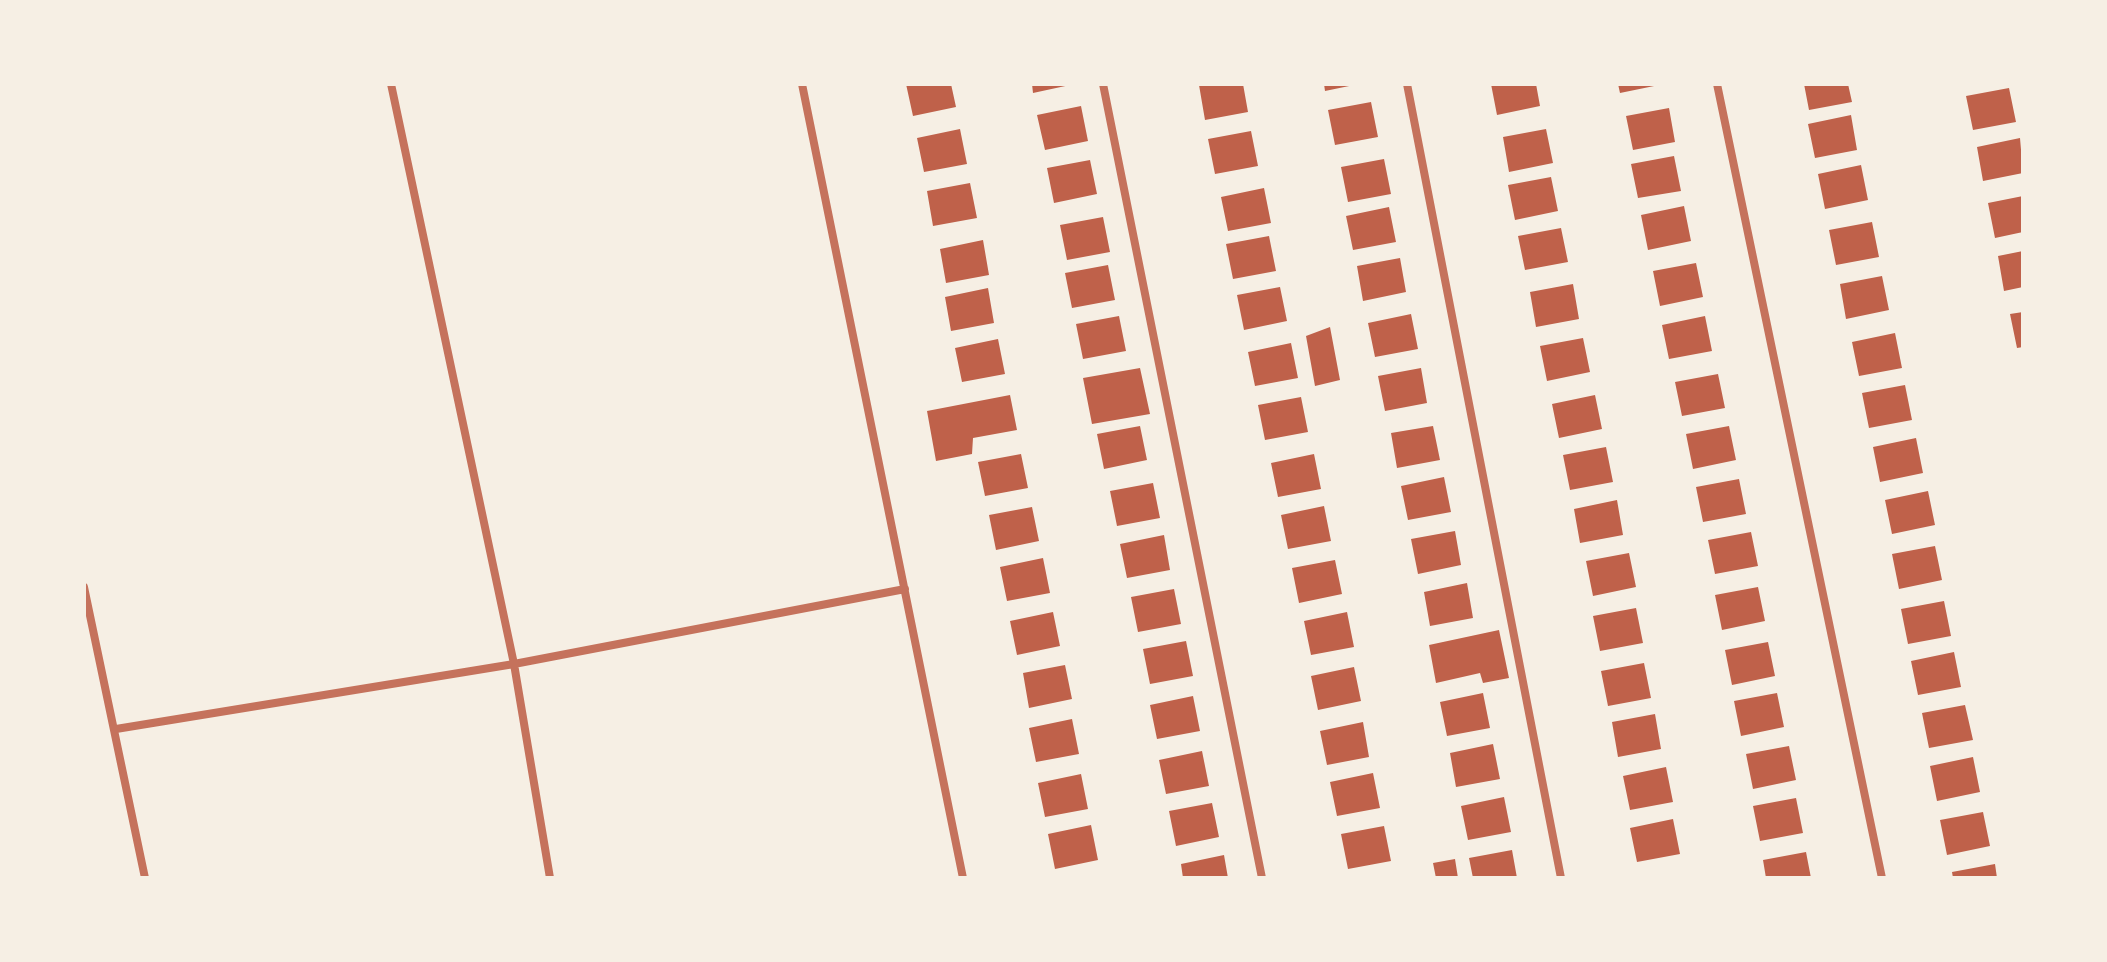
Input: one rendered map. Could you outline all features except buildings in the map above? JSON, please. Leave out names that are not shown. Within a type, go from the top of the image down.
[{"type":"street","points":[[391,84],[514,664],[550,878]]},
{"type":"street","points":[[802,84],[963,878]]},
{"type":"street","points":[[1103,84],[1262,878]]},
{"type":"street","points":[[1407,84],[1561,878]]},
{"type":"street","points":[[1717,84],[1882,878]]},
{"type":"street","points":[[84,587],[145,878]]},
{"type":"street","points":[[116,729],[514,664],[905,589]]}]
